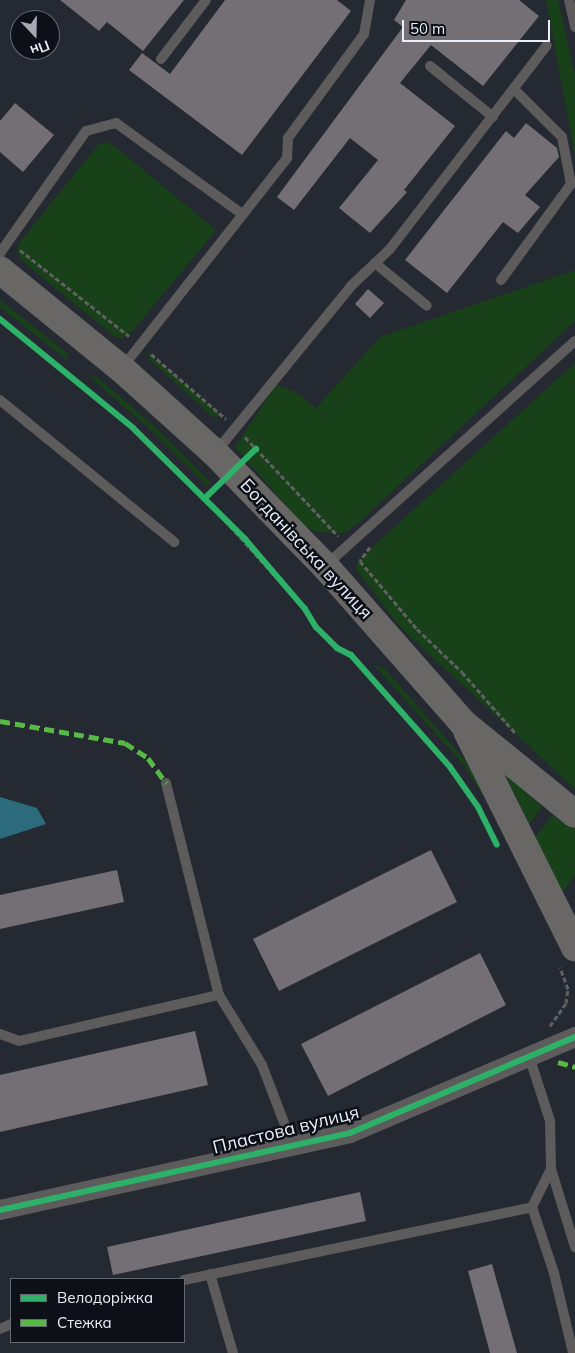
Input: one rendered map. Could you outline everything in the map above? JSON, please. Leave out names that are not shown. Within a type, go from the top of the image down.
[{"type":"main road","name":"Богданівська вулиця","points":[[0,270],[122,368],[224,462],[325,566],[463,723],[575,814]]},
{"type":"main road","name":"Богданівська вулиця","points":[[463,723],[569,950]]},
{"type":"main road","points":[[569,950],[575,914]]},
{"type":"street","name":"Пластова вулиця","points":[[0,1210],[350,1133],[530,1058],[573,1037]]},
{"type":"lane","points":[[161,59],[206,0]]},
{"type":"lane","points":[[122,368],[287,158],[288,138],[364,34],[370,0]]},
{"type":"lane","points":[[569,0],[575,27]]},
{"type":"lane","points":[[224,462],[237,428],[351,286],[390,249],[547,46]]},
{"type":"lane","points":[[430,66],[493,117]]},
{"type":"lane","points":[[501,280],[571,184],[562,136],[514,89]]},
{"type":"lane","points":[[0,253],[86,131],[116,123],[242,213]]},
{"type":"lane","points":[[375,263],[427,306]]},
{"type":"lane","points":[[325,566],[575,342]]},
{"type":"lane","points":[[0,400],[174,542]]},
{"type":"lane","points":[[166,784],[219,995],[262,1065],[293,1146]]},
{"type":"lane","points":[[0,1034],[18,1041],[219,995]]},
{"type":"lane","points":[[530,1058],[550,1121],[551,1169],[575,1247]]},
{"type":"lane","points":[[551,1169],[532,1207],[554,1273],[573,1353]]},
{"type":"lane","points":[[185,1280],[532,1207]]},
{"type":"lane","points":[[210,1274],[232,1353]]},
{"type":"path","points":[[10,241],[140,344],[237,428],[348,546],[417,629],[480,692],[520,740]]},
{"type":"path","points":[[0,319],[133,428],[205,498],[299,602],[316,627],[337,648],[351,655],[396,705],[450,767],[478,807]]},
{"type":"path","points":[[205,498],[224,462],[256,449]]},
{"type":"path","points":[[360,561],[376,539]]},
{"type":"path","points":[[544,1029],[551,1025],[566,1003],[569,950]]},
{"type":"green space","points":[[546,0],[558,0],[575,75],[575,156]]},
{"type":"green space","points":[[105,142],[112,144],[216,230],[132,332],[122,338],[114,336],[20,259],[17,251],[19,243],[98,145]]},
{"type":"green space","points":[[575,270],[575,321],[356,525],[344,533],[316,532],[304,526],[235,447],[276,385],[298,393],[316,408],[380,337]]},
{"type":"green space","points":[[0,300],[67,353],[68,361],[0,307]]},
{"type":"green space","points":[[146,351],[222,416],[213,417],[150,360]]},
{"type":"green space","points":[[575,363],[575,789],[400,627],[356,569],[358,561],[379,541]]},
{"type":"green space","points":[[89,376],[97,377],[154,426],[211,483],[207,486],[151,430]]},
{"type":"green space","points":[[374,665],[385,669],[470,766],[501,825],[464,765]]},
{"type":"green space","points":[[501,770],[542,807],[529,824],[516,796]]},
{"type":"green space","points":[[553,815],[575,829],[575,875],[562,893],[534,838]]},
{"type":"water","points":[[0,797],[37,808],[46,824],[0,839]]},
{"type":"building","points":[[60,0],[184,0],[143,51],[107,22],[99,31]]},
{"type":"building","points":[[225,0],[337,0],[351,11],[242,155],[129,70],[142,53],[170,74]]},
{"type":"building","points":[[406,0],[519,0],[539,16],[483,86],[431,45],[400,83],[455,126],[404,190],[407,192],[370,233],[339,208],[378,160],[350,138],[294,210],[277,197],[403,27],[394,20]]},
{"type":"building","points":[[15,103],[54,135],[23,172],[0,152],[0,121]]},
{"type":"building","points":[[526,123],[557,148],[559,157],[525,195],[540,207],[518,233],[503,222],[447,293],[405,260],[506,131],[514,138]]},
{"type":"building","points":[[368,289],[384,303],[370,318],[355,304]]},
{"type":"building","points":[[431,850],[457,902],[279,991],[253,939]]},
{"type":"building","points":[[117,870],[124,902],[0,929],[0,895]]},
{"type":"building","points":[[480,953],[506,1005],[328,1096],[301,1044]]},
{"type":"building","points":[[195,1031],[208,1085],[0,1132],[0,1075]]},
{"type":"building","points":[[360,1192],[366,1221],[113,1275],[107,1247]]},
{"type":"building","points":[[492,1264],[517,1353],[490,1353],[468,1271]]},
{"type":"marked path","points":[[0,721],[125,743],[148,758],[166,783]]},
{"type":"marked path","points":[[558,1062],[575,1067]]},
{"type":"cycle path","points":[[0,319],[133,428],[245,539],[305,609],[316,627],[337,648],[351,655],[450,767],[478,807],[497,845]]},
{"type":"cycle path","points":[[205,498],[256,449]]},
{"type":"cycle path","points":[[0,1210],[350,1133],[575,1037]]}]
